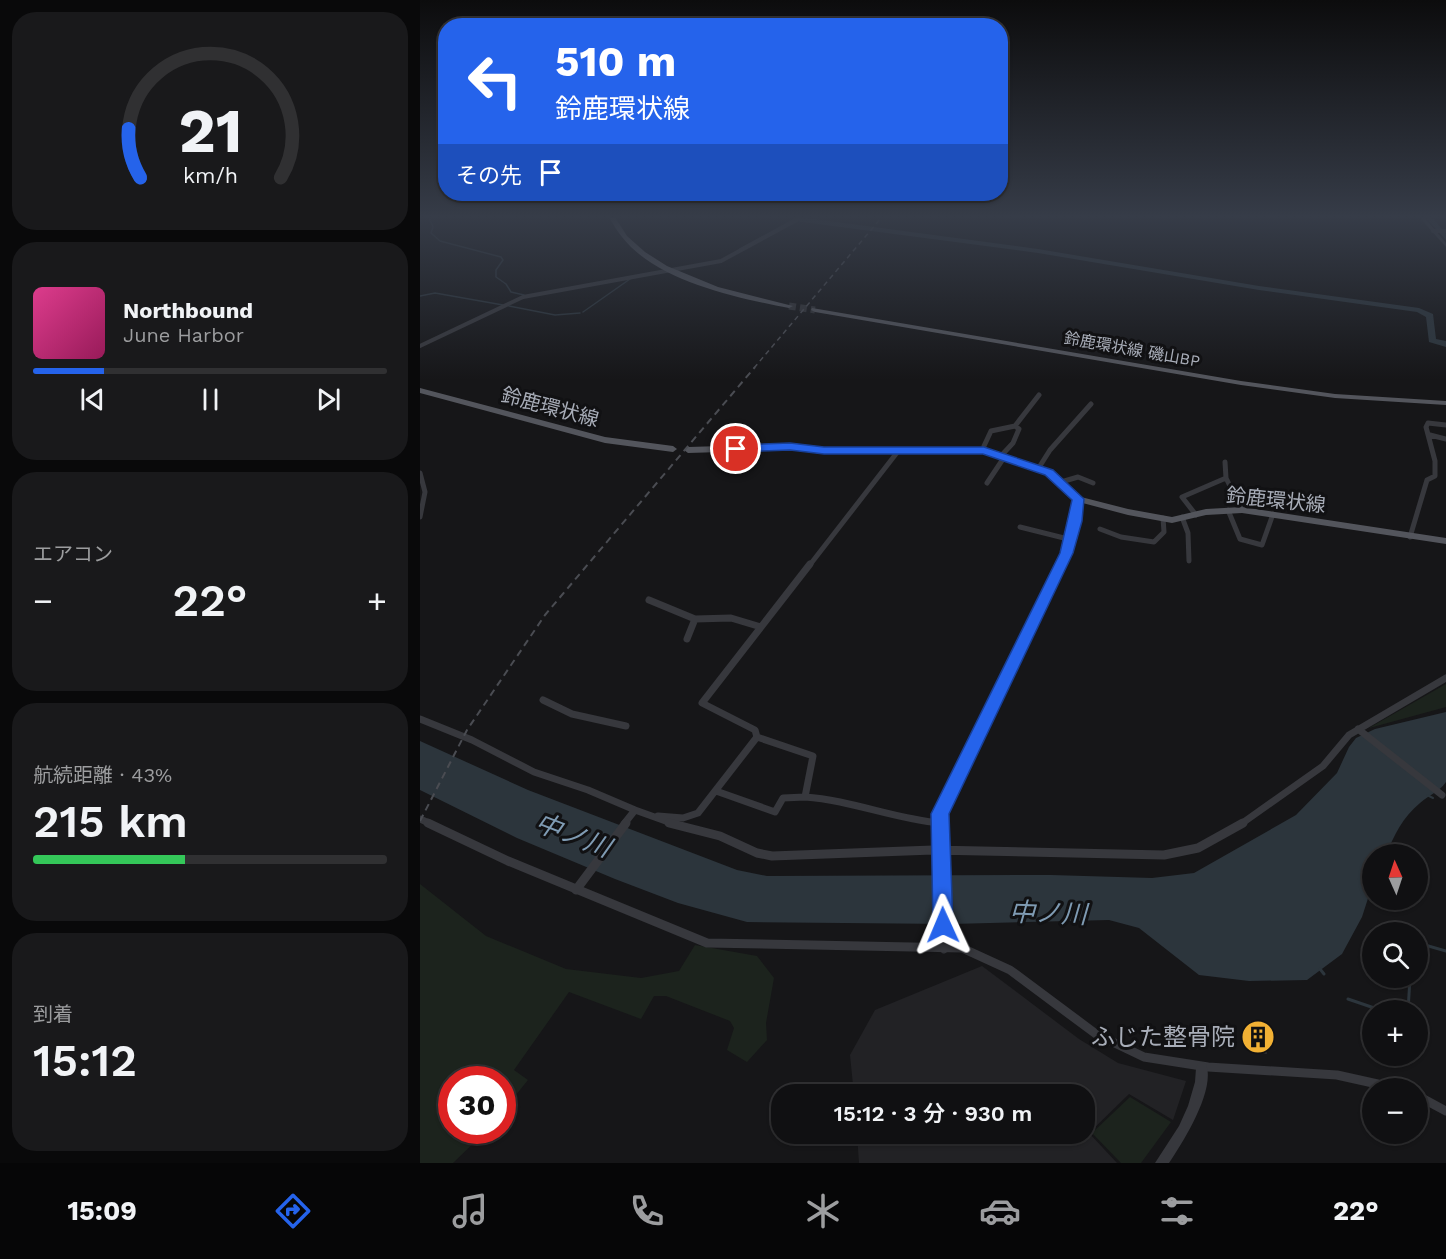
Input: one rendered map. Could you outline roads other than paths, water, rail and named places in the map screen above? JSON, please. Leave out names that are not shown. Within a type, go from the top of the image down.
[{"type":"main road","points":[[674,271],[729,293],[789,306]]},
{"type":"main road","name":"鈴鹿環状線 磯山BP","points":[[815,310],[1241,383],[1347,397],[1446,403]]},
{"type":"main road","name":"鈴鹿環状線","points":[[420,390],[605,440],[673,449]]},
{"type":"main road","points":[[688,450],[790,447],[824,451],[968,449],[988,452],[1049,473],[1062,482],[1078,499]]},
{"type":"main road","name":"鈴鹿環状線","points":[[1078,499],[1163,518],[1242,510],[1446,542]]},
{"type":"street","points":[[420,346],[523,297],[664,271]]},
{"type":"street","points":[[984,446],[991,430],[1015,426],[1039,395]]},
{"type":"street","points":[[1038,469],[1054,446],[1091,404]]},
{"type":"street","points":[[1410,537],[1427,480],[1435,476],[1430,435],[1426,426],[1428,423],[1446,425]]},
{"type":"street","points":[[987,483],[1016,438],[1019,429],[1015,426]]},
{"type":"street","points":[[1430,435],[1446,439]]},
{"type":"street","points":[[757,737],[755,730],[702,703],[899,450]]},
{"type":"street","points":[[1225,462],[1226,478],[1242,510]]},
{"type":"street","points":[[420,473],[425,492],[420,517]]},
{"type":"street","points":[[1062,482],[1078,477],[1093,483]]},
{"type":"street","points":[[1196,514],[1182,497],[1226,478]]},
{"type":"street","points":[[944,949],[940,814],[1066,553],[1068,539],[1076,521],[1078,499]]},
{"type":"street","points":[[1228,510],[1240,539],[1262,545],[1273,514]]},
{"type":"street","points":[[1182,517],[1188,533],[1189,561]]},
{"type":"street","points":[[1100,530],[1121,537],[1154,542],[1164,532],[1163,518]]},
{"type":"street","points":[[1020,527],[1068,539]]},
{"type":"street","points":[[649,600],[694,619],[731,618],[761,627]]},
{"type":"street","points":[[687,639],[694,619]]},
{"type":"street","points":[[420,719],[472,740],[534,772],[588,790],[634,811],[678,826],[720,836],[757,853],[772,856],[942,853],[1142,856],[1164,855],[1198,848],[1228,833],[1288,793],[1323,766],[1341,742],[1358,729],[1446,678]]},
{"type":"street","points":[[543,700],[597,721],[626,726]]},
{"type":"street","points":[[1358,729],[1442,795]]},
{"type":"street","points":[[652,816],[692,816],[716,791],[743,752],[757,737]]},
{"type":"street","points":[[757,737],[813,756],[814,763],[807,778],[805,798]]},
{"type":"street","points":[[716,791],[775,812],[783,798],[805,798],[844,801],[905,821],[940,823]]},
{"type":"street","points":[[576,890],[634,811]]},
{"type":"street","points":[[420,819],[576,890],[707,943],[962,948],[989,957],[1117,1047],[1144,1057],[1202,1068],[1318,1071],[1362,1078]]},
{"type":"street","points":[[1161,1163],[1189,1124],[1202,1084],[1202,1068]]},
{"type":"street","points":[[1428,1101],[1446,1110]]},
{"type":"water","name":"中ノ川","points":[[1446,712],[1446,782],[1409,814],[1391,844],[1362,844],[1362,910],[1364,910],[1362,917],[1342,954],[1307,980],[1249,981],[1199,975],[1139,928],[1109,920],[952,924],[747,922],[678,903],[615,879],[517,838],[420,790],[420,741],[528,790],[737,870],[767,876],[1051,875],[1152,878],[1194,873],[1296,815],[1337,773],[1349,747],[1356,738],[1375,729]]},
{"type":"waterway","points":[[496,271],[496,277],[506,284],[511,292],[524,295]]},
{"type":"waterway","points":[[1159,271],[1259,288],[1419,310],[1430,316],[1432,340],[1446,344]]},
{"type":"waterway","points":[[583,312],[630,279]]},
{"type":"waterway","points":[[420,296],[435,293],[503,305]]},
{"type":"waterway","points":[[509,306],[555,315],[580,313]]},
{"type":"waterway","points":[[1427,795],[1433,798]]},
{"type":"waterway","points":[[1428,946],[1446,951]]},
{"type":"waterway","points":[[1320,969],[1324,974]]},
{"type":"waterway","points":[[1409,988],[1409,1000]]},
{"type":"waterway","points":[[1348,999],[1362,1004]]},
{"type":"tunnel","points":[[789,306],[815,310]]},
{"type":"railway","points":[[754,368],[836,271]]},
{"type":"railway","points":[[420,821],[467,730],[545,615],[755,367]]},
{"type":"place","name":"ふじた整骨院","points":[[1258,1037]]}]
